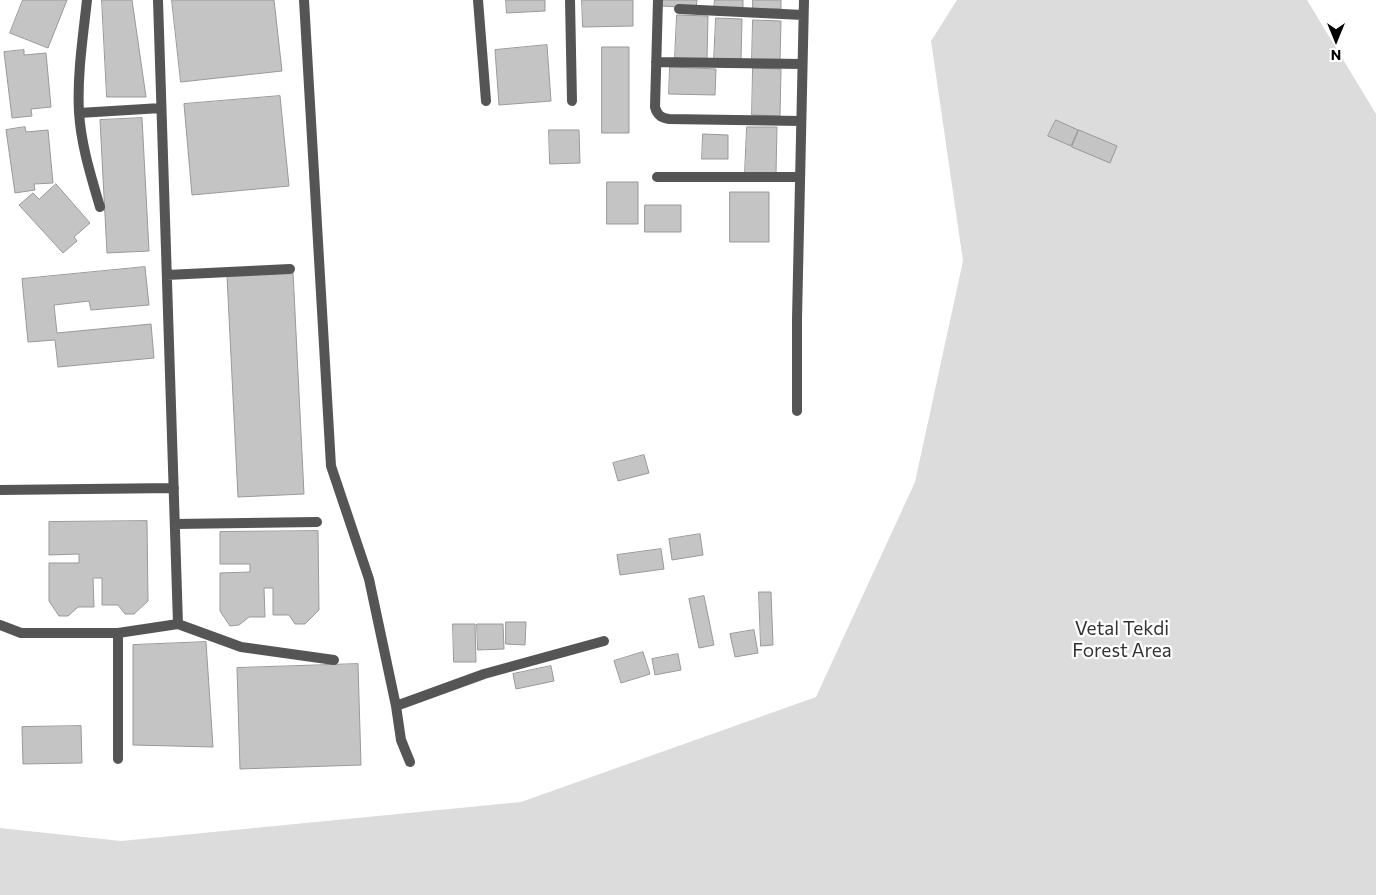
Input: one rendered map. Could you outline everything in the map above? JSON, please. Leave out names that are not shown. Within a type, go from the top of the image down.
[{"type":"street","points":[[87,0],[80,63],[79,112],[84,152],[100,207]]},
{"type":"street","points":[[158,0],[178,624]]},
{"type":"street","points":[[304,0],[331,466],[369,579],[396,706],[401,740],[410,762]]},
{"type":"street","points":[[478,0],[486,101]]},
{"type":"street","points":[[570,0],[572,101]]},
{"type":"street","points":[[658,0],[655,107],[656,113],[660,117],[669,119],[801,122]]},
{"type":"street","points":[[797,411],[804,0]]},
{"type":"street","points":[[680,9],[803,15]]},
{"type":"street","points":[[656,62],[802,64]]},
{"type":"street","points":[[79,112],[161,108]]},
{"type":"street","points":[[657,178],[800,178]]},
{"type":"street","points":[[167,275],[290,269]]},
{"type":"street","points":[[0,490],[174,488]]},
{"type":"street","points":[[176,524],[317,522]]},
{"type":"street","points":[[0,626],[20,633],[118,633],[178,624],[240,647],[334,660]]},
{"type":"street","points":[[118,633],[118,759]]},
{"type":"street","points":[[396,706],[484,674],[604,641]]},
{"type":"green space","name":"Vetal Tekdi Forest Area","points":[[957,0],[1307,0],[1376,114],[1376,895],[0,895],[0,828],[121,841],[521,802],[816,697],[915,482],[963,261],[931,41]]},
{"type":"building","points":[[23,0],[67,0],[48,48],[10,33]]},
{"type":"building","points":[[102,0],[132,0],[146,97],[107,97]]},
{"type":"building","points":[[172,0],[274,0],[282,71],[181,82]]},
{"type":"building","points":[[506,0],[545,0],[545,11],[507,13]]},
{"type":"building","points":[[582,0],[633,0],[633,26],[583,27]]},
{"type":"building","points":[[661,0],[697,0],[696,8],[661,6]]},
{"type":"building","points":[[715,0],[743,0],[743,10],[714,9]]},
{"type":"building","points":[[753,0],[781,0],[781,9],[753,9]]},
{"type":"building","points":[[677,15],[708,16],[707,59],[675,58]]},
{"type":"building","points":[[716,18],[742,19],[741,61],[714,61]]},
{"type":"building","points":[[753,20],[781,21],[780,61],[752,60]]},
{"type":"building","points":[[547,45],[551,101],[499,105],[495,50]]},
{"type":"building","points":[[602,47],[629,47],[629,133],[602,133]]},
{"type":"building","points":[[24,50],[24,55],[46,53],[51,107],[31,109],[32,116],[12,118],[4,52]]},
{"type":"building","points":[[670,67],[716,69],[715,95],[669,94]]},
{"type":"building","points":[[753,68],[781,69],[780,116],[752,115]]},
{"type":"building","points":[[280,96],[289,186],[192,195],[184,104]]},
{"type":"building","points":[[142,118],[149,251],[107,253],[100,120]]},
{"type":"building","points":[[1056,120],[1078,130],[1071,146],[1048,136]]},
{"type":"building","points":[[25,127],[26,132],[48,130],[53,183],[34,184],[35,190],[15,193],[6,130]]},
{"type":"building","points":[[747,127],[777,127],[776,173],[745,173]]},
{"type":"building","points":[[549,130],[579,130],[580,163],[550,164]]},
{"type":"building","points":[[1079,130],[1117,146],[1110,163],[1072,147]]},
{"type":"building","points":[[703,134],[728,135],[728,159],[702,159]]},
{"type":"building","points":[[607,182],[638,182],[638,224],[607,224]]},
{"type":"building","points":[[56,184],[90,223],[74,237],[77,241],[63,253],[19,205],[33,193],[39,199]]},
{"type":"building","points":[[730,192],[769,192],[769,242],[730,242]]},
{"type":"building","points":[[645,205],[681,205],[681,232],[645,232]]},
{"type":"building","points":[[145,267],[149,305],[91,310],[89,301],[54,305],[57,333],[151,324],[154,358],[58,367],[55,340],[28,342],[22,279]]},
{"type":"building","points":[[293,272],[304,494],[238,497],[227,276]]},
{"type":"building","points":[[644,455],[649,473],[618,481],[613,463]]},
{"type":"building","points":[[147,521],[148,601],[134,614],[125,614],[118,605],[102,605],[102,578],[93,578],[94,607],[78,607],[68,616],[59,616],[49,601],[49,563],[79,563],[79,554],[49,555],[49,522]]},
{"type":"building","points":[[318,531],[319,610],[305,624],[295,624],[289,615],[273,615],[273,588],[264,588],[265,617],[249,617],[239,625],[230,626],[220,611],[220,573],[250,572],[250,564],[220,564],[220,532]]},
{"type":"building","points":[[700,534],[703,555],[672,560],[669,539]]},
{"type":"building","points":[[661,549],[664,569],[620,575],[617,555]]},
{"type":"building","points":[[759,592],[771,592],[773,645],[761,646]]},
{"type":"building","points":[[704,596],[714,645],[699,648],[689,599]]},
{"type":"building","points":[[506,622],[526,622],[525,645],[506,644]]},
{"type":"building","points":[[453,624],[475,624],[476,662],[454,662]]},
{"type":"building","points":[[477,624],[503,624],[504,649],[478,650]]},
{"type":"building","points":[[754,630],[758,653],[735,657],[730,634]]},
{"type":"building","points":[[206,642],[213,747],[133,745],[133,645]]},
{"type":"building","points":[[643,652],[650,674],[621,683],[614,661]]},
{"type":"building","points":[[678,654],[681,670],[655,675],[652,659]]},
{"type":"building","points":[[358,664],[361,765],[240,769],[237,668]]},
{"type":"building","points":[[551,666],[554,681],[516,689],[513,674]]},
{"type":"building","points":[[81,726],[82,763],[23,764],[22,727]]}]
